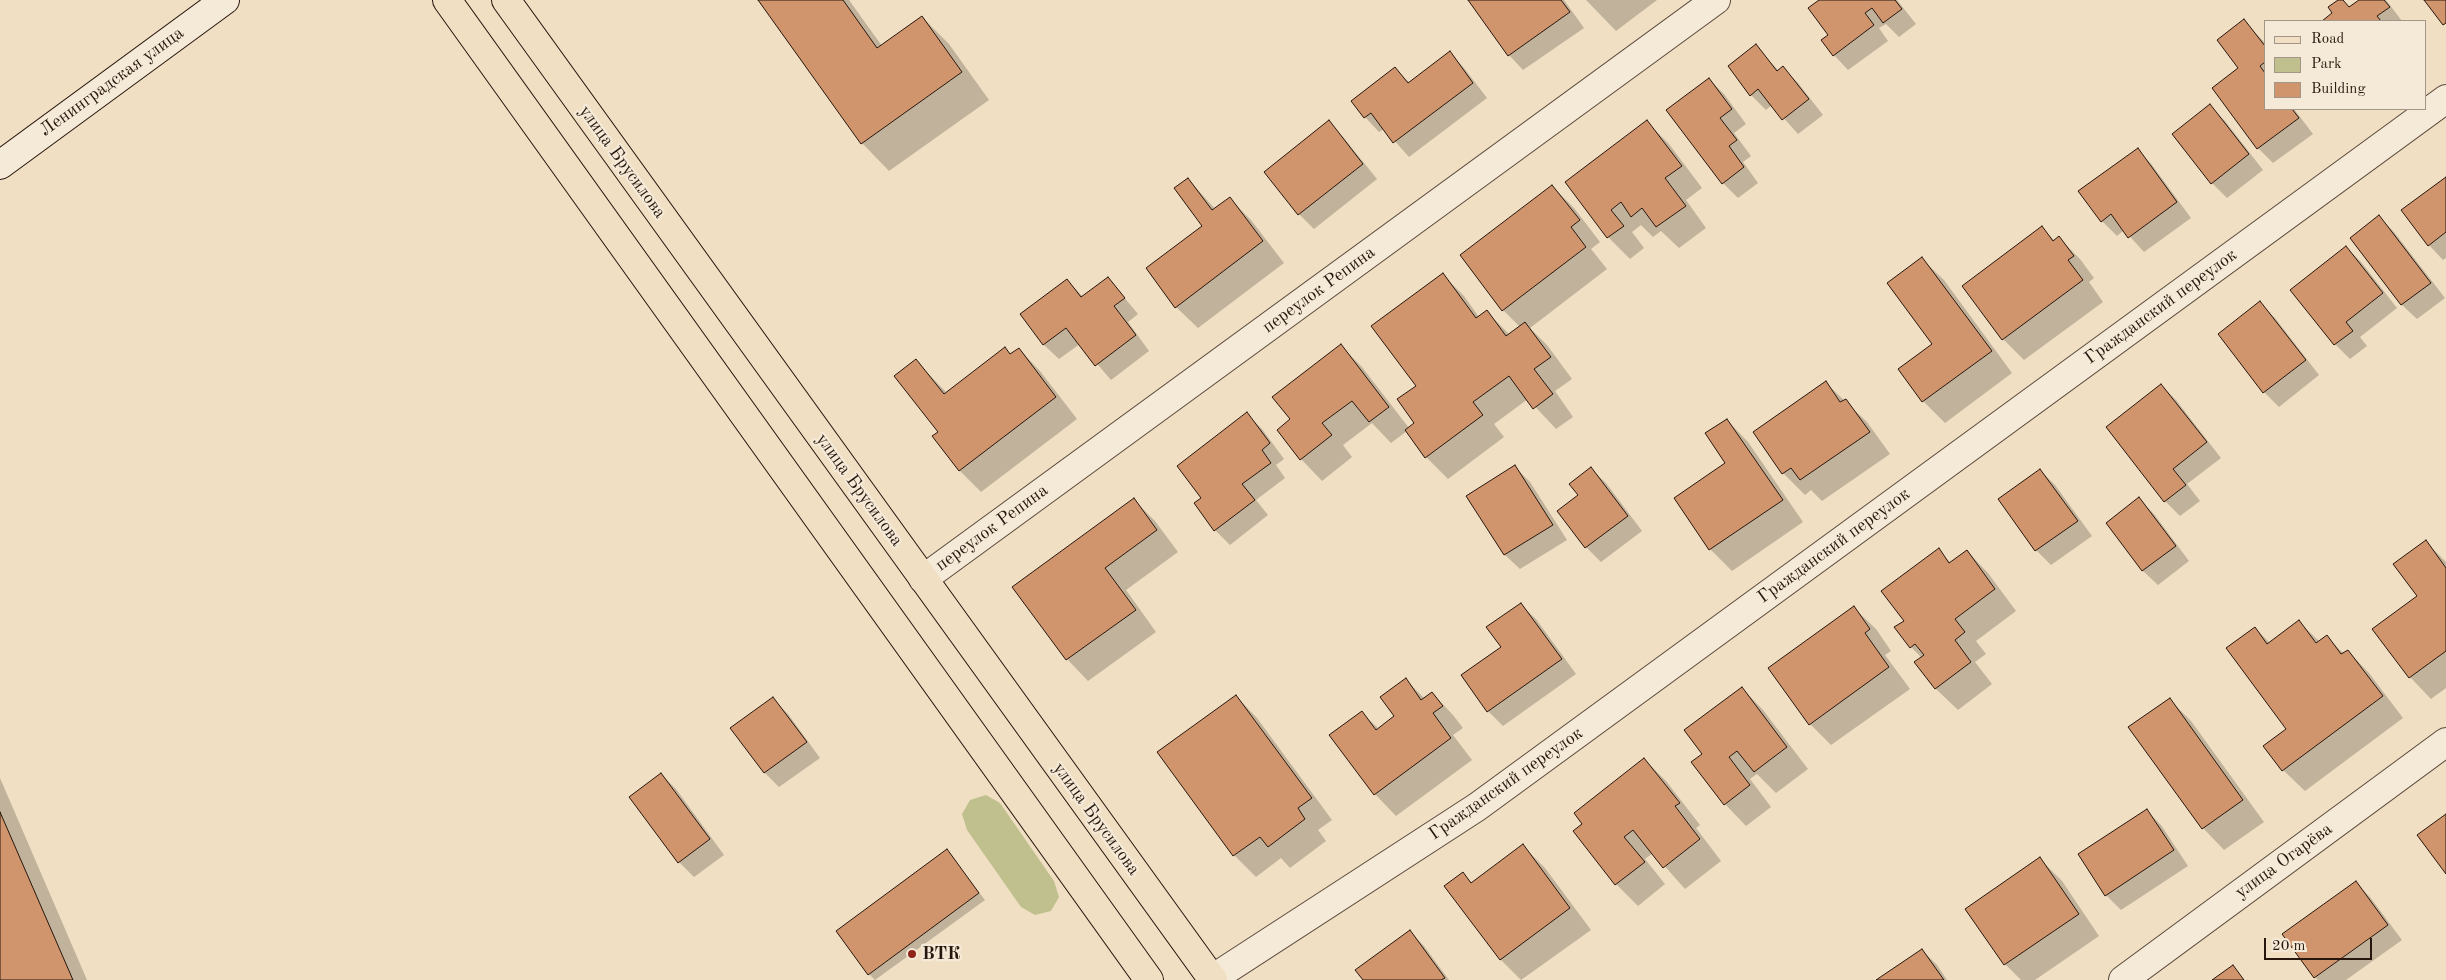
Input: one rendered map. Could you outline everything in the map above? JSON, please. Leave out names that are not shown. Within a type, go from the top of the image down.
[{"type":"main road","points":[[446,0],[1149,980]]},
{"type":"main road","name":"улица Брусилова","points":[[506,0],[1212,979]]},
{"type":"street","name":"Ленинградская улица","points":[[0,165],[225,0]]},
{"type":"street","name":"переулок Репина","points":[[922,579],[1716,0]]},
{"type":"street","name":"Гражданский переулок","points":[[1212,979],[1477,807],[2446,99]]},
{"type":"street","name":"улица Огарёва","points":[[2122,980],[2446,742]]},
{"type":"green space","points":[[986,795],[1000,803],[1054,881],[1059,897],[1051,911],[1035,915],[1021,907],[967,830],[962,814],[970,800]]},
{"type":"building","points":[[758,0],[843,0],[877,48],[922,16],[962,72],[861,144]]},
{"type":"building","points":[[1468,0],[1561,0],[1570,12],[1508,56]]},
{"type":"building","points":[[1819,0],[1895,0],[1902,9],[1883,23],[1872,8],[1865,13],[1874,25],[1833,56],[1821,40],[1828,35],[1808,8]]},
{"type":"building","points":[[2338,0],[2343,0],[2349,7],[2359,0],[2384,0],[2390,7],[2377,16],[2380,20],[2323,20],[2332,13],[2328,7]]},
{"type":"building","points":[[2424,0],[2446,0],[2446,23],[2443,25]]},
{"type":"building","points":[[2244,19],[2264,45],[2264,63],[2260,66],[2264,72],[2264,110],[2293,110],[2299,118],[2257,149],[2212,88],[2238,68],[2217,40]]},
{"type":"building","points":[[1756,44],[1777,71],[1783,66],[1809,99],[1782,120],[1758,89],[1750,96],[1728,66]]},
{"type":"building","points":[[1450,51],[1473,83],[1393,143],[1371,113],[1364,118],[1351,101],[1395,67],[1408,83]]},
{"type":"building","points":[[1709,78],[1732,109],[1720,118],[1737,140],[1729,146],[1744,167],[1722,184],[1666,110]]},
{"type":"building","points":[[2210,104],[2249,154],[2211,184],[2172,134]]},
{"type":"building","points":[[1329,120],[1363,164],[1298,215],[1264,172]]},
{"type":"building","points":[[1647,120],[1682,166],[1665,178],[1686,206],[1656,227],[1642,208],[1631,217],[1621,202],[1611,210],[1624,226],[1607,238],[1565,182]]},
{"type":"building","points":[[2138,148],[2177,202],[2128,238],[2111,214],[2101,222],[2078,191]]},
{"type":"building","points":[[2446,177],[2446,232],[2428,246],[2401,210]]},
{"type":"building","points":[[1188,178],[1212,210],[1230,197],[1263,241],[1175,308],[1146,268],[1202,226],[1174,188]]},
{"type":"building","points":[[1552,185],[1580,220],[1571,227],[1586,247],[1502,311],[1460,255]]},
{"type":"building","points":[[2379,215],[2431,283],[2401,305],[2350,238]]},
{"type":"building","points":[[2042,226],[2053,241],[2059,236],[2074,256],[2068,260],[2083,280],[2002,340],[1962,286]]},
{"type":"building","points":[[2346,246],[2383,293],[2346,322],[2353,331],[2334,345],[2290,290]]},
{"type":"building","points":[[1922,257],[1992,351],[1922,402],[1898,369],[1932,344],[1887,283]]},
{"type":"building","points":[[1443,273],[1476,318],[1487,310],[1506,336],[1525,322],[1551,357],[1534,369],[1553,394],[1533,409],[1509,376],[1473,402],[1483,415],[1425,458],[1405,430],[1414,423],[1397,399],[1416,386],[1371,326]]},
{"type":"building","points":[[1108,277],[1125,298],[1114,306],[1136,335],[1095,366],[1066,328],[1043,345],[1020,314],[1067,279],[1081,297]]},
{"type":"building","points":[[2260,301],[2306,360],[2263,393],[2218,334]]},
{"type":"building","points":[[1341,344],[1389,407],[1369,422],[1352,401],[1322,423],[1332,435],[1300,460],[1277,430],[1290,419],[1272,397]]},
{"type":"building","points":[[1005,347],[1010,354],[1019,348],[1056,397],[959,471],[932,436],[938,432],[894,376],[916,359],[944,394]]},
{"type":"building","points":[[1826,381],[1840,402],[1846,399],[1870,432],[1800,480],[1791,468],[1782,474],[1753,432]]},
{"type":"building","points":[[2161,384],[2207,442],[2173,469],[2186,485],[2164,502],[2106,427]]},
{"type":"building","points":[[1247,412],[1270,443],[1262,450],[1271,463],[1242,484],[1255,500],[1214,531],[1194,503],[1201,498],[1177,466]]},
{"type":"building","points":[[1727,419],[1783,500],[1709,550],[1674,498],[1725,463],[1705,433]]},
{"type":"building","points":[[1515,465],[1553,525],[1504,555],[1466,496]]},
{"type":"building","points":[[1591,467],[1628,516],[1585,548],[1557,511],[1578,495],[1569,484]]},
{"type":"building","points":[[2040,469],[2078,521],[2035,551],[1998,499]]},
{"type":"building","points":[[2139,497],[2176,546],[2142,571],[2106,523]]},
{"type":"building","points":[[1134,498],[1157,530],[1105,568],[1136,610],[1066,660],[1012,587]]},
{"type":"building","points":[[2426,540],[2446,568],[2446,651],[2409,678],[2372,629],[2417,596],[2393,564]]},
{"type":"building","points":[[1939,548],[1949,563],[1967,550],[1995,589],[1955,619],[1965,632],[1955,640],[1971,662],[1935,689],[1914,662],[1924,655],[1915,644],[1910,648],[1894,627],[1904,621],[1881,591]]},
{"type":"building","points":[[1521,603],[1562,659],[1487,712],[1461,675],[1501,647],[1486,627]]},
{"type":"building","points":[[1854,606],[1870,629],[1865,633],[1889,667],[1809,725],[1768,668]]},
{"type":"building","points":[[2299,620],[2316,643],[2327,635],[2341,654],[2348,650],[2383,696],[2282,771],[2263,746],[2286,729],[2226,648],[2255,627],[2267,644]]},
{"type":"building","points":[[1406,678],[1421,700],[1432,692],[1443,706],[1433,713],[1451,738],[1374,795],[1329,735],[1362,711],[1376,730],[1394,716],[1380,697]]},
{"type":"building","points":[[1742,687],[1787,747],[1754,772],[1737,751],[1729,757],[1750,785],[1724,805],[1691,762],[1702,754],[1684,730]]},
{"type":"building","points":[[1236,695],[1312,798],[1298,808],[1305,819],[1268,847],[1260,837],[1233,856],[1157,752]]},
{"type":"building","points":[[773,697],[807,742],[764,773],[730,728]]},
{"type":"building","points":[[2170,698],[2243,800],[2202,829],[2128,727]]},
{"type":"building","points":[[1644,758],[1680,803],[1675,806],[1700,839],[1663,868],[1633,830],[1624,837],[1645,862],[1615,885],[1573,831],[1582,824],[1574,813]]},
{"type":"building","points":[[661,773],[710,839],[678,863],[629,797]]},
{"type":"building","points":[[2147,809],[2174,850],[2105,896],[2078,854]]},
{"type":"building","points":[[0,812],[73,980],[0,980]]},
{"type":"building","points":[[2446,814],[2446,874],[2417,835]]},
{"type":"building","points":[[1523,844],[1570,908],[1500,960],[1444,886],[1463,872],[1471,883]]},
{"type":"building","points":[[947,849],[979,893],[868,975],[836,931]]},
{"type":"building","points":[[2040,857],[2079,914],[2004,965],[1965,909]]},
{"type":"building","points":[[2356,881],[2388,925],[2314,978],[2282,934]]},
{"type":"building","points":[[1410,930],[1445,978],[1441,980],[1363,980],[1355,970]]},
{"type":"building","points":[[1922,949],[1944,980],[1876,980]]},
{"type":"building","points":[[2233,965],[2244,980],[2212,980]]},
{"type":"place","name":"ВТК","points":[[912,954]]}]
